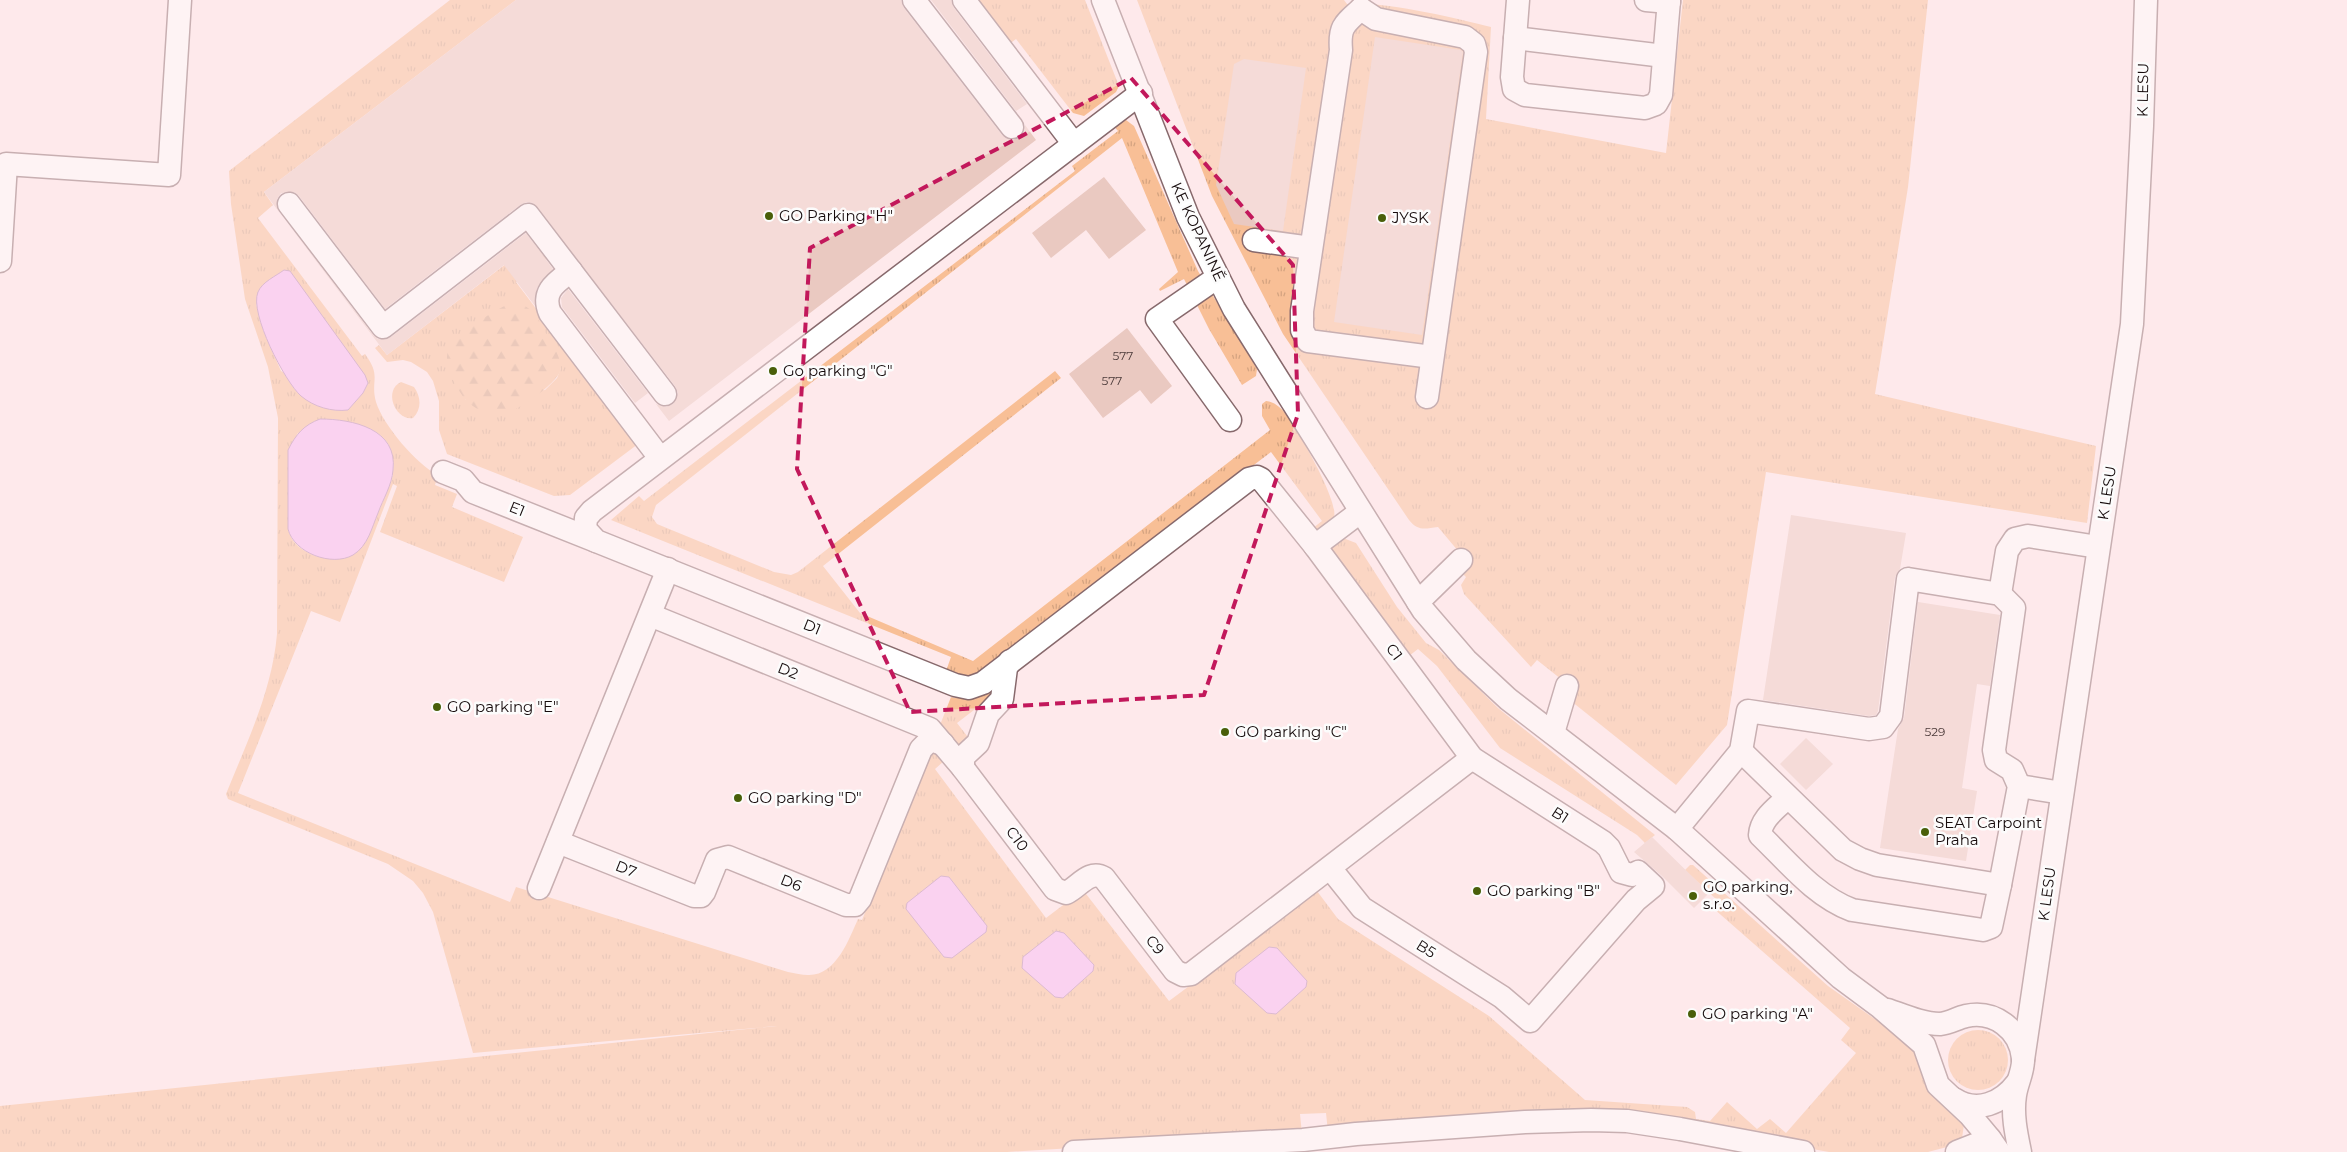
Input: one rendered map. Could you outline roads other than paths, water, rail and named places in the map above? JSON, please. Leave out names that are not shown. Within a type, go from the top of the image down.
[{"type":"street","points":[[0,261],[6,164],[169,175],[180,0]]},
{"type":"street","points":[[964,0],[1074,144]]},
{"type":"street","name":"KE KOPANINĚ","points":[[1103,0],[1188,216],[1234,309],[1418,602],[1466,660],[1508,698],[1677,829],[1840,978],[1880,1007]]},
{"type":"street","points":[[1518,0],[1512,77],[1514,89],[1525,95],[1645,108],[1656,104],[1660,95],[1669,1],[1646,0]]},
{"type":"street","name":"K LESU","points":[[2023,1060],[2132,324],[2146,0]]},
{"type":"street","points":[[920,2],[1012,127]]},
{"type":"street","points":[[1427,397],[1476,52],[1474,44],[1465,36],[1376,19],[1360,5],[1340,34],[1341,50],[1302,311],[1302,330],[1308,341],[1432,357]]},
{"type":"street","points":[[1515,38],[1664,56]]},
{"type":"street","points":[[592,537],[585,525],[588,514],[1140,93]]},
{"type":"street","points":[[289,204],[383,326],[528,215],[665,394]]},
{"type":"street","points":[[1254,240],[1311,248]]},
{"type":"street","points":[[571,271],[549,290],[546,298],[550,313],[660,458]]},
{"type":"street","points":[[1218,277],[1157,319],[1230,420]]},
{"type":"street","name":"E1","points":[[443,472],[463,480],[473,492],[592,537],[668,569]]},
{"type":"street","name":"C1","points":[[1010,661],[1252,477],[1257,477],[1265,481],[1315,546],[1472,758]]},
{"type":"street","points":[[1315,546],[1360,512]]},
{"type":"street","points":[[2000,594],[2007,551],[2015,539],[2028,536],[2098,547]]},
{"type":"street","points":[[1418,602],[1461,560]]},
{"type":"street","points":[[539,888],[668,569]]},
{"type":"street","name":"D1","points":[[668,569],[955,685],[969,688],[976,686],[1010,661]]},
{"type":"street","points":[[1677,829],[1741,751],[1748,711],[1870,728],[1883,727],[1891,716],[1908,579],[2000,594],[2014,608],[1994,750],[1996,760],[2012,770],[2019,786],[1995,918],[1991,926],[1982,930],[1852,910],[1835,904],[1819,892],[1760,835],[1761,827],[1766,819],[1788,797]]},
{"type":"street","name":"D2","points":[[650,615],[925,726]]},
{"type":"street","points":[[963,768],[963,758],[978,742],[988,714],[1002,699],[1006,668],[1010,661]]},
{"type":"street","points":[[1553,734],[1567,686]]},
{"type":"street","name":"C10","points":[[925,726],[933,732],[963,768],[1055,889],[1066,893],[1091,875],[1097,874],[1104,878]]},
{"type":"street","name":"D6","points":[[728,857],[846,905],[855,905],[860,899],[921,749],[930,740],[943,744]]},
{"type":"street","points":[[1741,751],[1843,850],[1860,859],[1877,865],[2000,885]]},
{"type":"street","name":"C9","points":[[1104,878],[1179,973],[1183,975],[1192,974],[1472,758]]},
{"type":"street","name":"B1","points":[[1472,758],[1603,842],[1609,848],[1621,872],[1646,879],[1636,900],[1530,1022]]},
{"type":"street","points":[[2019,786],[2062,793]]},
{"type":"street","name":"D7","points":[[558,842],[694,896],[702,894],[718,860],[728,857]]},
{"type":"street","name":"B5","points":[[1330,868],[1362,908],[1502,997],[1530,1022]]},
{"type":"street","points":[[1880,1007],[1928,1023],[1942,1024],[1964,1016],[1998,1014],[2014,1005],[2023,997],[2033,983]]},
{"type":"street","points":[[1880,1007],[1924,1045],[1938,1085],[1970,1115],[1995,1145],[1957,1152]]},
{"type":"street","points":[[1988,1016],[1999,1020],[2016,1037],[2023,1060],[2017,1083],[2014,1110],[2020,1152]]},
{"type":"street","points":[[1931,1061],[1936,1039],[1953,1021]]},
{"type":"street","points":[[1947,1094],[1958,1102],[1971,1106],[1985,1106],[2009,1094],[2017,1083]]},
{"type":"street","points":[[1074,1152],[1303,1140],[1475,1125],[1591,1120],[1627,1121],[1680,1128],[1803,1152]]},
{"type":"place","name":"GO Parking \"H\"","points":[[769,216]]},
{"type":"place","name":"JYSK","points":[[1382,218]]},
{"type":"place","name":"Go parking \"G\"","points":[[773,371]]},
{"type":"place","name":"GO parking \"E\"","points":[[437,707]]},
{"type":"place","name":"GO parking \"C\"","points":[[1225,732]]},
{"type":"place","name":"GO parking \"D\"","points":[[738,798]]},
{"type":"place","name":"SEAT Carpoint Praha","points":[[1925,832]]},
{"type":"place","name":"GO parking \"B\"","points":[[1477,891]]},
{"type":"place","name":"GO parking, s.r.o.","points":[[1693,896]]},
{"type":"place","name":"GO parking \"A\"","points":[[1692,1014]]}]
